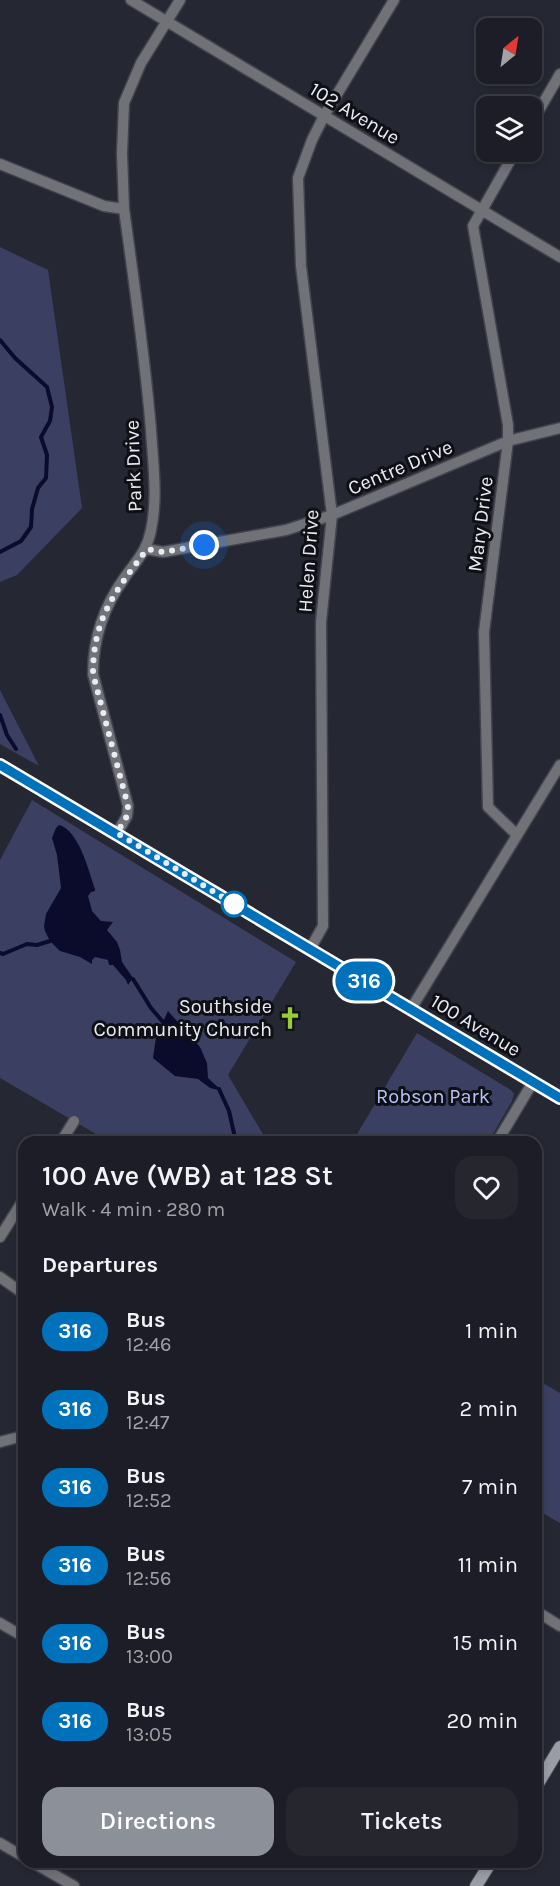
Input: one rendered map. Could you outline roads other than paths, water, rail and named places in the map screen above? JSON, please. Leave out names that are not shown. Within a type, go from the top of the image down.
[{"type":"main road","points":[[542,1777],[560,1747]]},
{"type":"main road","points":[[476,1886],[487,1868]]},
{"type":"street","name":"102 Avenue","points":[[131,0],[560,257]]},
{"type":"street","name":"Park Drive","points":[[117,833],[127,816],[128,806],[93,674],[93,656],[98,630],[107,606],[147,549],[154,508],[145,358],[124,209],[122,153],[124,103],[141,63],[180,0]]},
{"type":"street","name":"Helen Drive","points":[[310,949],[323,926],[321,622],[332,515],[301,266],[298,178],[324,116],[394,0]]},
{"type":"street","points":[[542,105],[560,74]]},
{"type":"street","name":"Mary Drive","points":[[509,162],[473,226],[508,424],[508,441],[484,632],[488,807],[518,835]]},
{"type":"street","points":[[0,164],[104,206],[124,209]]},
{"type":"street","name":"Centre Drive","points":[[147,549],[163,552],[286,530],[332,515],[508,441],[560,428]]},
{"type":"street","name":"100 Avenue","points":[[0,765],[560,1098]]},
{"type":"street","points":[[411,1010],[560,765]]},
{"type":"street","points":[[501,1136],[533,1082]]},
{"type":"street","points":[[65,1136],[74,1121]]},
{"type":"street","points":[[0,1237],[18,1208]]},
{"type":"street","points":[[0,1277],[18,1290]]},
{"type":"street","points":[[0,1442],[18,1436]]},
{"type":"street","points":[[542,1615],[560,1626]]},
{"type":"street","points":[[0,1623],[18,1634]]},
{"type":"street","points":[[0,1843],[18,1854]]},
{"type":"street","points":[[53,1868],[74,1886]]},
{"type":"waterway","points":[[0,340],[15,358],[47,387],[52,407],[50,421],[41,437],[47,455],[46,478],[38,488],[32,509],[31,527],[21,541],[0,552]]},
{"type":"waterway","points":[[0,715],[7,735],[16,749]]},
{"type":"waterway","points":[[0,953],[3,954],[27,944],[37,945],[50,941]]},
{"type":"waterway","points":[[133,979],[151,1008],[163,1022]]},
{"type":"waterway","points":[[219,1089],[229,1111],[235,1136]]},
{"type":"place","name":"Southside Community Church","points":[[290,1018]]},
{"type":"park label","name":"Robson Park","points":[[433,1096]]}]
